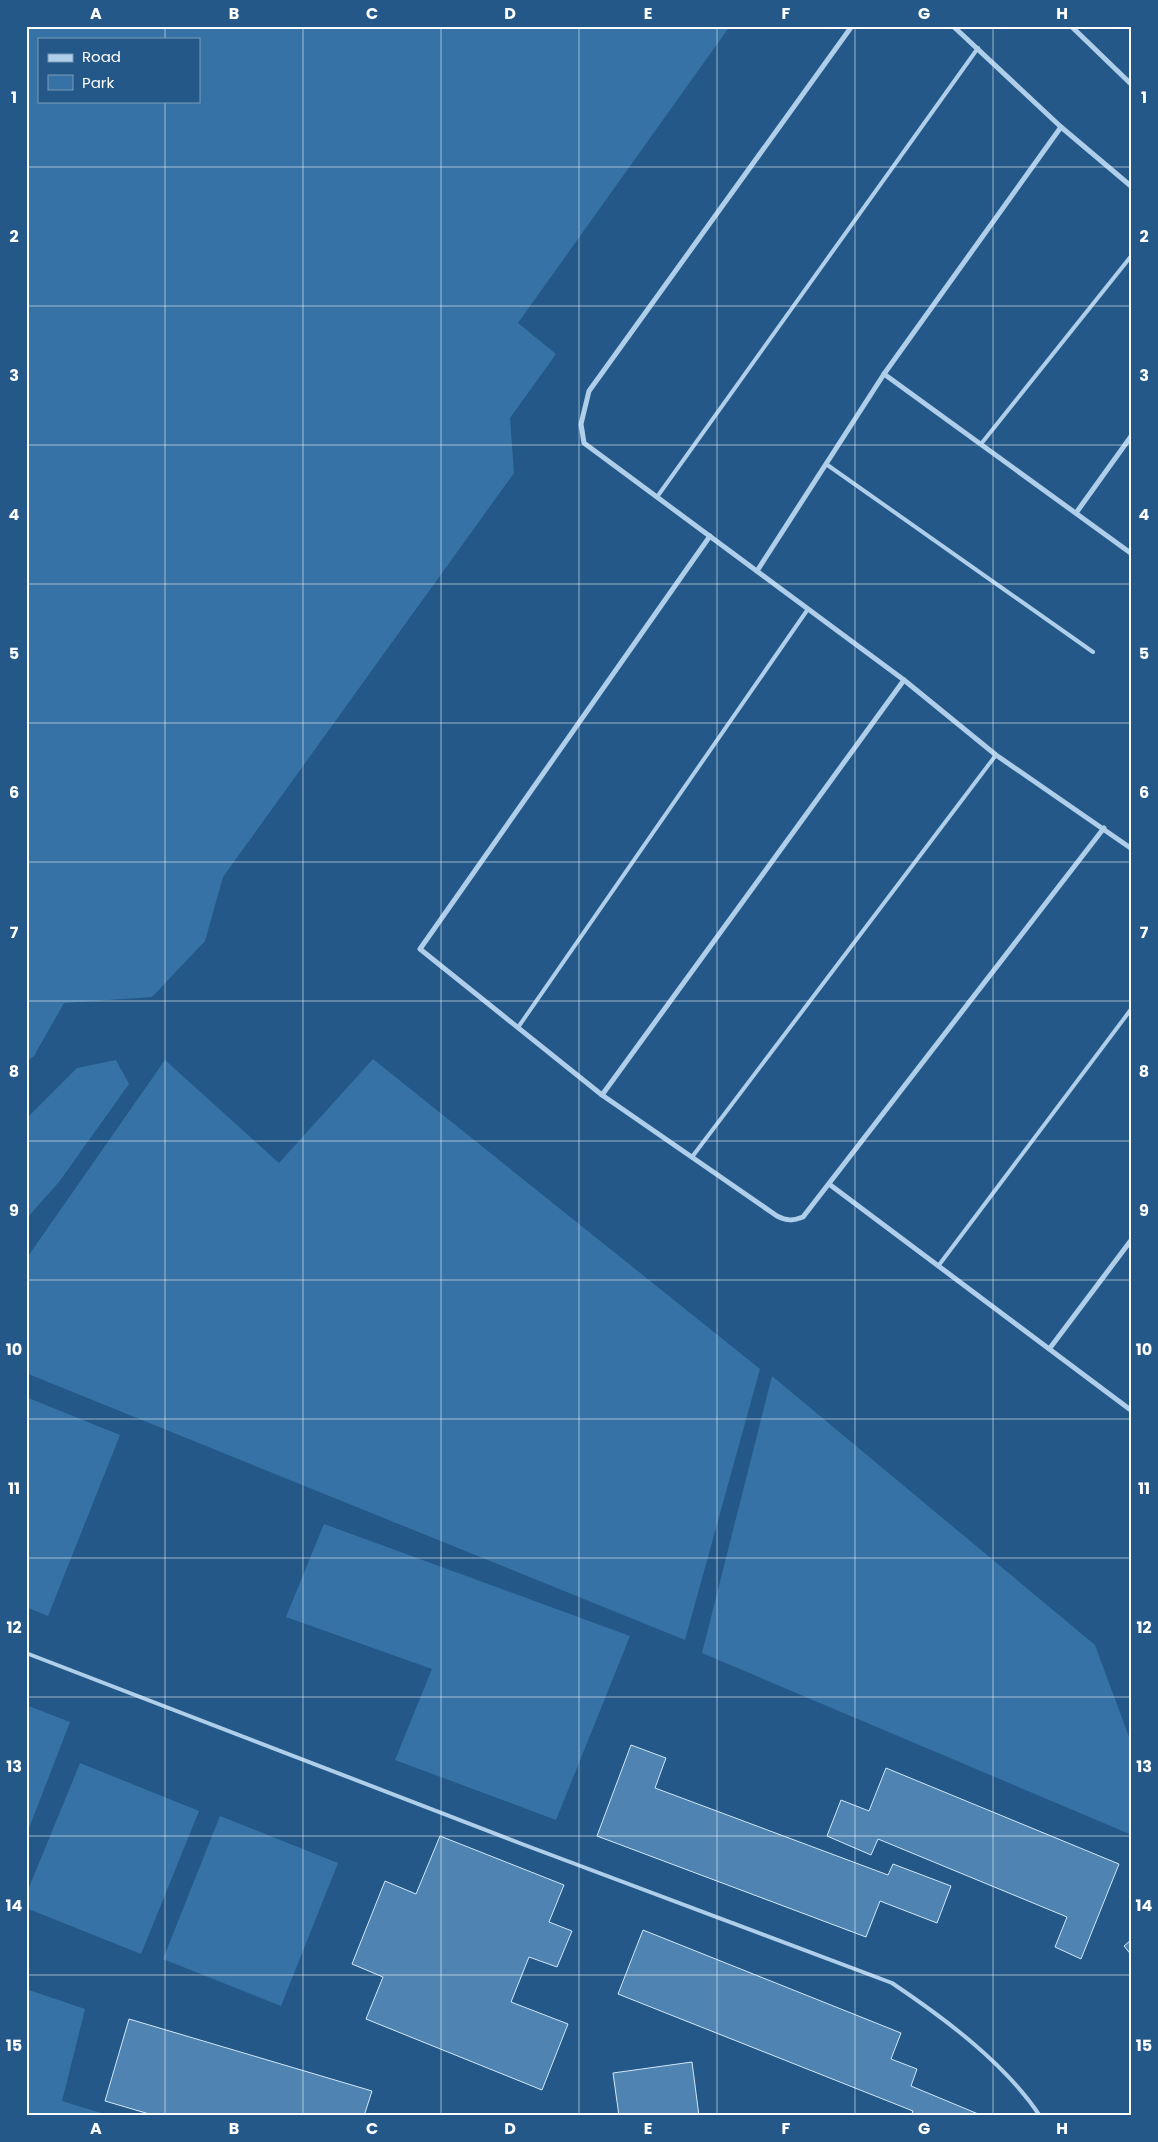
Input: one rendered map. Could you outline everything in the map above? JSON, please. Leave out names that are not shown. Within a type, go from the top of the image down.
[{"type":"street","points":[[852,26],[590,391],[582,424],[584,443],[904,680],[996,755],[1132,849]]},
{"type":"street","points":[[953,26],[1061,127],[1132,186]]},
{"type":"street","points":[[1071,26],[1132,85]]},
{"type":"street","points":[[757,571],[884,374],[1061,127]]},
{"type":"street","points":[[884,374],[1132,554]]},
{"type":"street","points":[[1076,514],[1132,435]]},
{"type":"street","points":[[710,536],[420,945],[423,953],[519,1026],[602,1095],[785,1220],[795,1220],[804,1217],[1104,828]]},
{"type":"street","points":[[602,1095],[904,680]]},
{"type":"street","points":[[829,1184],[1132,1411]]},
{"type":"street","points":[[1050,1348],[1132,1239]]},
{"type":"lane","points":[[657,497],[978,48]]},
{"type":"lane","points":[[980,444],[1132,255]]},
{"type":"lane","points":[[826,464],[1093,652]]},
{"type":"lane","points":[[519,1026],[808,609]]},
{"type":"lane","points":[[692,1157],[996,755]]},
{"type":"lane","points":[[939,1265],[1132,1008]]},
{"type":"lane","points":[[26,1653],[513,1841],[892,1983],[945,2019],[1025,2094],[1040,2116]]},
{"type":"green space","points":[[26,26],[730,26],[518,323],[556,354],[510,418],[514,473],[223,877],[205,941],[152,997],[64,1003],[34,1056],[26,1062]]},
{"type":"green space","points":[[373,1059],[760,1369],[685,1640],[26,1373],[26,1259],[165,1060],[279,1163]]},
{"type":"green space","points":[[116,1060],[129,1084],[59,1182],[26,1219],[26,1119],[77,1068]]},
{"type":"green space","points":[[772,1376],[1095,1645],[1132,1745],[1132,1835],[702,1653]]},
{"type":"green space","points":[[26,1397],[120,1435],[48,1616],[26,1607]]},
{"type":"green space","points":[[324,1524],[630,1636],[556,1820],[395,1760],[432,1669],[286,1617]]},
{"type":"green space","points":[[26,1705],[70,1722],[26,1836]]},
{"type":"green space","points":[[80,1763],[199,1811],[141,1954],[26,1908],[26,1895]]},
{"type":"green space","points":[[220,1816],[338,1863],[281,2006],[163,1959]]},
{"type":"green space","points":[[26,1989],[85,2009],[62,2101],[111,2116],[26,2116]]},
{"type":"building","points":[[631,1745],[666,1758],[655,1788],[888,1875],[893,1864],[951,1886],[937,1923],[880,1901],[866,1937],[597,1836]]},
{"type":"building","points":[[886,1768],[1119,1864],[1081,1959],[1055,1947],[1067,1917],[878,1839],[871,1855],[827,1836],[841,1800],[869,1811]]},
{"type":"building","points":[[440,1836],[564,1885],[549,1922],[572,1931],[557,1967],[529,1957],[511,2002],[568,2024],[542,2090],[366,2019],[383,1977],[352,1964],[385,1881],[416,1894]]},
{"type":"building","points":[[643,1930],[901,2033],[891,2059],[917,2069],[911,2086],[983,2116],[911,2116],[913,2111],[618,1994]]},
{"type":"building","points":[[1132,1939],[1132,1956],[1124,1946]]},
{"type":"building","points":[[129,2019],[372,2091],[364,2116],[156,2116],[105,2101]]},
{"type":"building","points":[[692,2062],[699,2116],[619,2116],[613,2073]]}]
